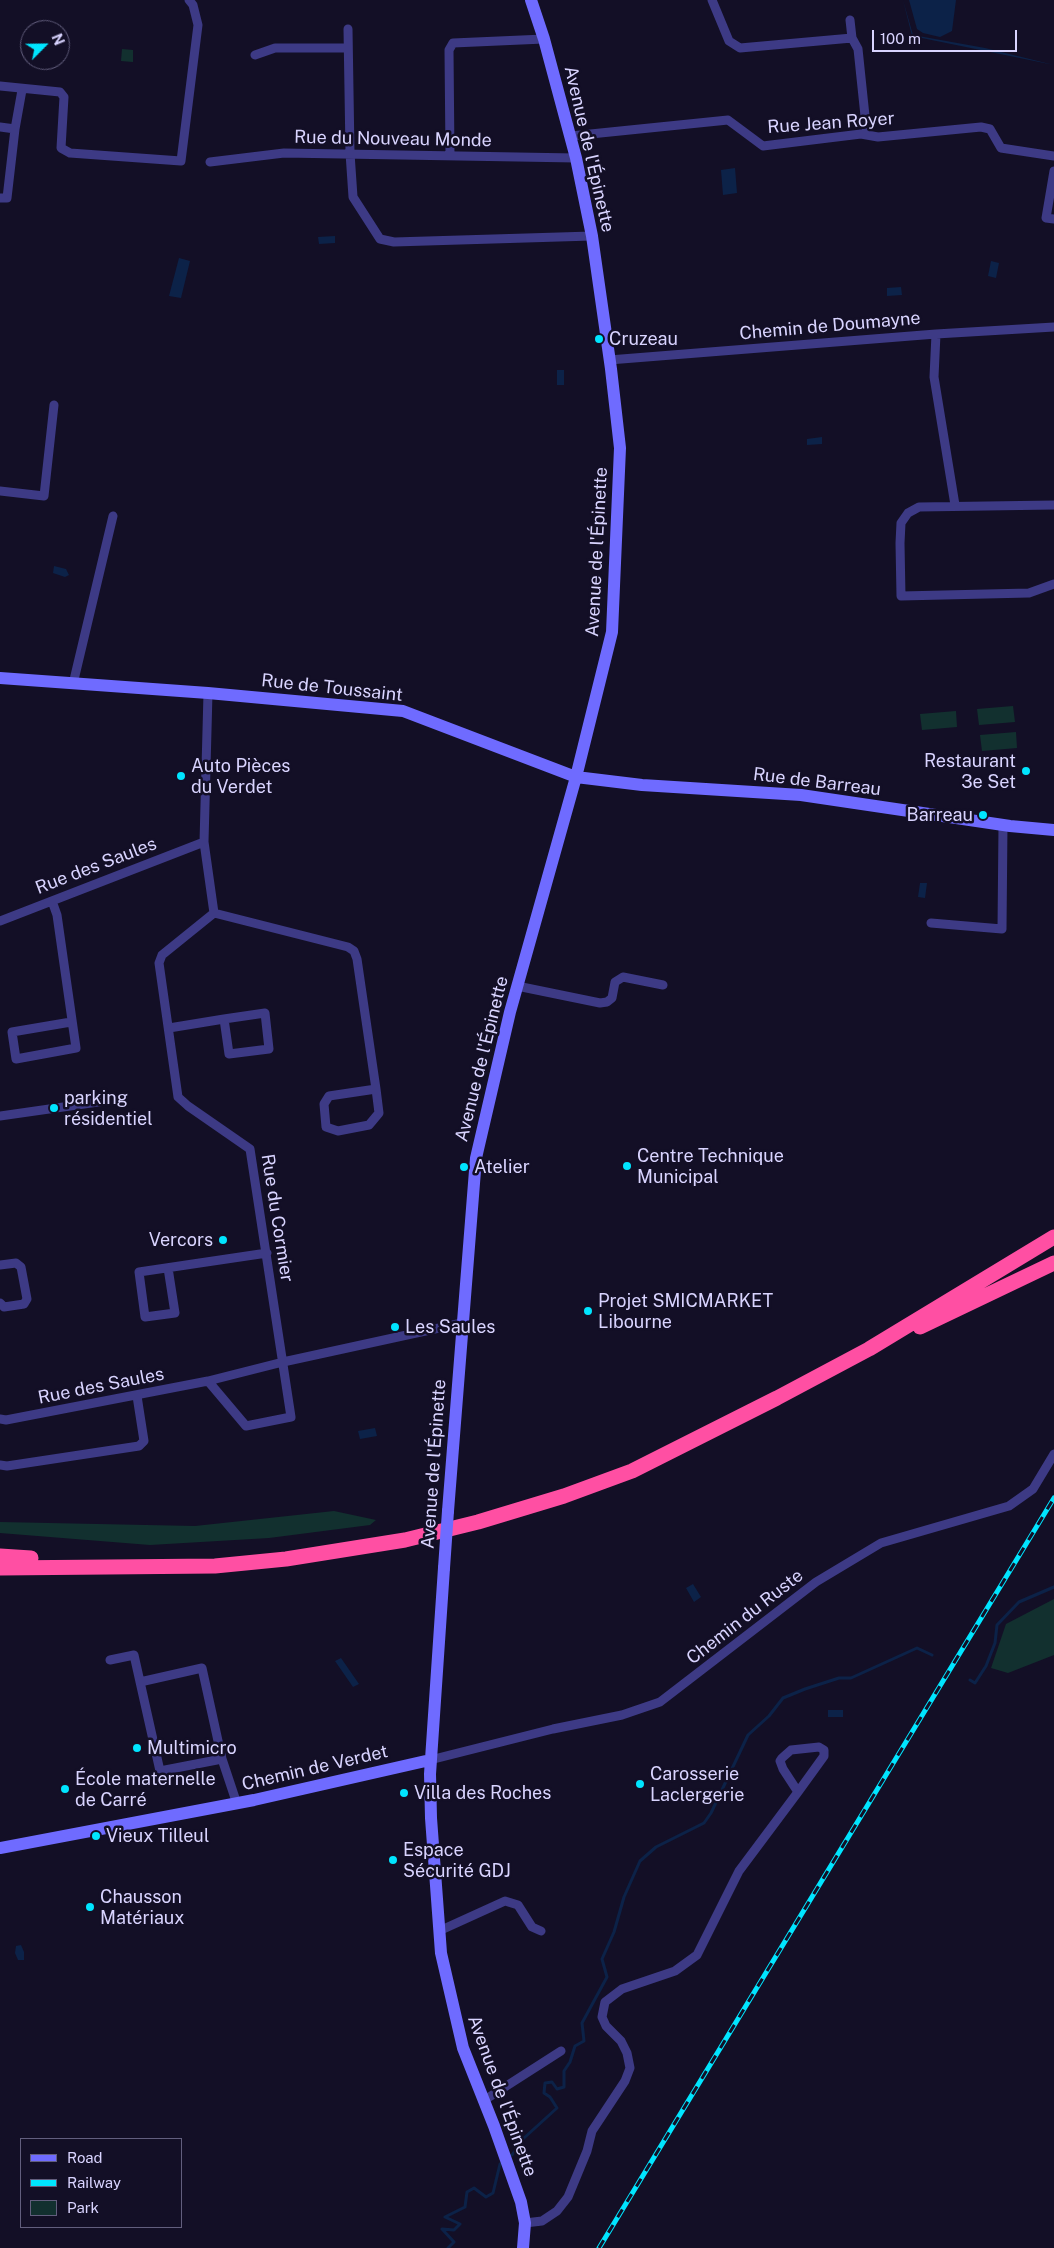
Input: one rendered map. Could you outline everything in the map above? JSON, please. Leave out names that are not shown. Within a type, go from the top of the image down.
[{"type":"highway","points":[[0,1568],[152,1565],[215,1566],[286,1559],[405,1540],[478,1522],[564,1496],[632,1471],[692,1442],[869,1349],[1054,1237]]},
{"type":"highway","points":[[869,1349],[939,1319],[1054,1263]]},
{"type":"highway","points":[[0,1549],[39,1558]]},
{"type":"highway","points":[[0,1556],[152,1565]]},
{"type":"street","points":[[0,86],[22,90],[60,92],[64,97],[61,148],[70,153],[181,161],[198,25],[193,6],[189,0]]},
{"type":"street","name":"Avenue de l'Épinette","points":[[523,2248],[525,2223],[521,2202],[508,2162],[463,2048],[441,1953],[430,1818],[430,1760],[476,1158],[517,986],[576,777],[612,632],[620,448],[609,360],[592,236],[576,158],[544,39],[531,0]]},
{"type":"street","points":[[712,0],[729,41],[740,48],[852,38]]},
{"type":"street","points":[[850,20],[852,38],[858,49],[868,135]]},
{"type":"street","points":[[348,29],[350,153],[354,197],[380,239],[394,242],[592,236]]},
{"type":"street","points":[[450,156],[449,50],[453,43],[544,39]]},
{"type":"street","points":[[255,56],[275,48],[348,48]]},
{"type":"street","points":[[0,198],[7,198],[22,90]]},
{"type":"street","name":"Rue Jean Royer","points":[[571,136],[728,120],[763,146],[861,134],[878,137],[981,127],[990,129],[1001,148],[1054,156]]},
{"type":"street","points":[[0,126],[15,130]]},
{"type":"street","name":"Rue du Nouveau Monde","points":[[210,162],[284,153],[576,158]]},
{"type":"street","points":[[1054,172],[1046,218],[1054,219]]},
{"type":"street","name":"Chemin de Doumayne","points":[[609,360],[936,334],[1054,327]]},
{"type":"street","points":[[936,334],[934,377],[955,505]]},
{"type":"street","points":[[0,492],[44,496],[54,405]]},
{"type":"street","points":[[1054,505],[919,507],[908,513],[901,523],[900,543],[902,596],[1029,593],[1054,584]]},
{"type":"street","points":[[73,684],[113,516]]},
{"type":"street","name":"Rue de Toussaint","points":[[0,678],[208,693],[403,711],[576,777]]},
{"type":"street","points":[[208,693],[204,842],[214,913],[348,946],[354,951],[357,959],[376,1089],[379,1113],[369,1125],[338,1131],[326,1127],[324,1104],[329,1096],[376,1089]]},
{"type":"street","name":"Rue de Barreau","points":[[576,777],[642,784],[802,795],[1003,825],[1054,830]]},
{"type":"street","points":[[931,923],[1002,929],[1003,825]]},
{"type":"street","name":"Rue des Saules","points":[[0,921],[204,842]]},
{"type":"street","points":[[52,901],[57,915],[76,1048],[16,1058],[12,1032],[71,1022]]},
{"type":"street","name":"Rue du Cormier","points":[[214,913],[162,954],[159,963],[178,1097],[250,1149],[283,1362]]},
{"type":"street","points":[[517,986],[600,1003],[607,1002],[612,998],[615,982],[623,977],[663,985]]},
{"type":"street","points":[[169,1028],[264,1013],[269,1049],[229,1054],[224,1020]]},
{"type":"street","points":[[0,1116],[112,1100]]},
{"type":"street","points":[[168,1268],[175,1313],[145,1318],[139,1272],[266,1252]]},
{"type":"street","points":[[0,1265],[16,1263],[21,1267],[27,1299],[24,1304],[4,1307],[0,1302]]},
{"type":"street","name":"Rue des Saules","points":[[0,1419],[6,1420],[136,1396],[462,1323]]},
{"type":"street","points":[[208,1381],[246,1426],[291,1417],[283,1362]]},
{"type":"street","points":[[0,1465],[7,1466],[140,1446],[144,1441],[136,1396]]},
{"type":"street","name":"Chemin du Ruste","points":[[430,1760],[553,1729],[622,1715],[660,1702],[816,1582],[881,1544],[1009,1506],[1033,1489],[1054,1454]]},
{"type":"street","points":[[110,1660],[134,1655],[160,1772],[222,1759]]},
{"type":"street","points":[[140,1682],[202,1668],[222,1759],[237,1804]]},
{"type":"street","points":[[525,2223],[542,2221],[556,2211],[568,2197],[587,2151],[592,2131],[625,2081],[630,2068],[628,2053],[621,2041],[606,2026],[602,2017],[605,2002],[622,1989],[675,1971],[697,1955],[739,1870],[798,1792],[824,1756],[824,1750],[820,1747],[791,1750],[780,1762],[798,1792]]},
{"type":"street","name":"Chemin de Verdet","points":[[0,1848],[237,1804],[430,1760]]},
{"type":"street","points":[[440,1931],[505,1902],[518,1905],[532,1927],[541,1931]]},
{"type":"street","points":[[483,2101],[561,2051]]},
{"type":"green space","points":[[122,49],[133,50],[133,62],[121,61]]},
{"type":"green space","points":[[1013,706],[1015,722],[979,725],[977,709]]},
{"type":"green space","points":[[956,711],[957,727],[922,730],[920,714]]},
{"type":"green space","points":[[1016,732],[1017,748],[982,751],[980,735]]},
{"type":"green space","points":[[334,1511],[376,1520],[370,1525],[269,1538],[150,1545],[0,1533],[0,1522],[195,1526]]},
{"type":"green space","points":[[1054,1599],[1054,1655],[1008,1673],[991,1668],[1006,1624]]},
{"type":"water","points":[[903,0],[913,35],[985,48],[1054,65],[912,36]]},
{"type":"water","points":[[909,0],[956,0],[952,31],[940,37],[923,33],[917,29]]},
{"type":"water","points":[[735,168],[737,193],[723,195],[721,170]]},
{"type":"water","points":[[335,236],[335,243],[319,244],[318,237]]},
{"type":"water","points":[[179,258],[190,261],[181,298],[169,296]]},
{"type":"water","points":[[991,261],[999,263],[996,278],[988,276]]},
{"type":"water","points":[[901,287],[902,295],[887,296],[887,288]]},
{"type":"water","points":[[557,370],[564,370],[564,385],[557,385]]},
{"type":"water","points":[[822,437],[822,444],[807,445],[807,439]]},
{"type":"water","points":[[54,566],[66,569],[69,575],[65,577],[53,573]]},
{"type":"water","points":[[920,883],[927,883],[925,898],[918,897]]},
{"type":"water","points":[[375,1428],[377,1436],[360,1439],[358,1431]]},
{"type":"water","points":[[693,1584],[701,1597],[694,1602],[686,1588]]},
{"type":"water","points":[[341,1658],[359,1684],[353,1687],[335,1661]]},
{"type":"water","points":[[828,1710],[843,1710],[843,1717],[828,1717]]},
{"type":"water","points":[[21,1945],[24,1952],[24,1960],[18,1960],[15,1953],[16,1946]]},
{"type":"waterway","points":[[970,1680],[975,1683],[986,1666],[995,1643],[997,1625],[1019,1602],[1054,1587]]},
{"type":"waterway","points":[[512,2155],[524,2138],[557,2108],[550,2097],[544,2093],[545,2083],[552,2082],[557,2089],[564,2087],[564,2071],[570,2062],[575,2046],[584,2041],[582,2023],[607,1977],[602,1959],[614,1932],[624,1897],[640,1861],[656,1847],[704,1823],[711,1813],[748,1735],[769,1716],[783,1698],[839,1678],[851,1678],[917,1648],[932,1655]]},
{"type":"waterway","points":[[448,2248],[454,2242],[442,2229],[454,2230],[460,2224],[445,2217],[465,2207],[467,2192],[474,2188],[486,2197],[493,2193],[500,2164]]},
{"type":"railway","points":[[599,2248],[1054,1498]]},
{"type":"place","name":"Cruzeau","points":[[599,339]]},
{"type":"place","name":"Restaurant 3e Set","points":[[1026,771]]},
{"type":"place","name":"Auto Pièces du Verdet","points":[[181,776]]},
{"type":"place","name":"Barreau","points":[[983,815]]},
{"type":"place","name":"parking résidentiel","points":[[54,1108]]},
{"type":"place","name":"Centre Technique Municipal","points":[[627,1166]]},
{"type":"place","name":"Atelier","points":[[464,1167]]},
{"type":"place","name":"Vercors","points":[[223,1240]]},
{"type":"place","name":"Projet SMICMARKET Libourne","points":[[588,1311]]},
{"type":"place","name":"Les Saules","points":[[395,1327]]},
{"type":"place","name":"Multimicro","points":[[137,1748]]},
{"type":"place","name":"Carosserie Laclergerie","points":[[640,1784]]},
{"type":"place","name":"École maternelle de Carré","points":[[65,1789]]},
{"type":"place","name":"Villa des Roches","points":[[404,1793]]},
{"type":"place","name":"Vieux Tilleul","points":[[96,1836]]},
{"type":"place","name":"Espace Sécurité GDJ","points":[[393,1860]]},
{"type":"place","name":"Chausson Matériaux","points":[[90,1907]]}]
